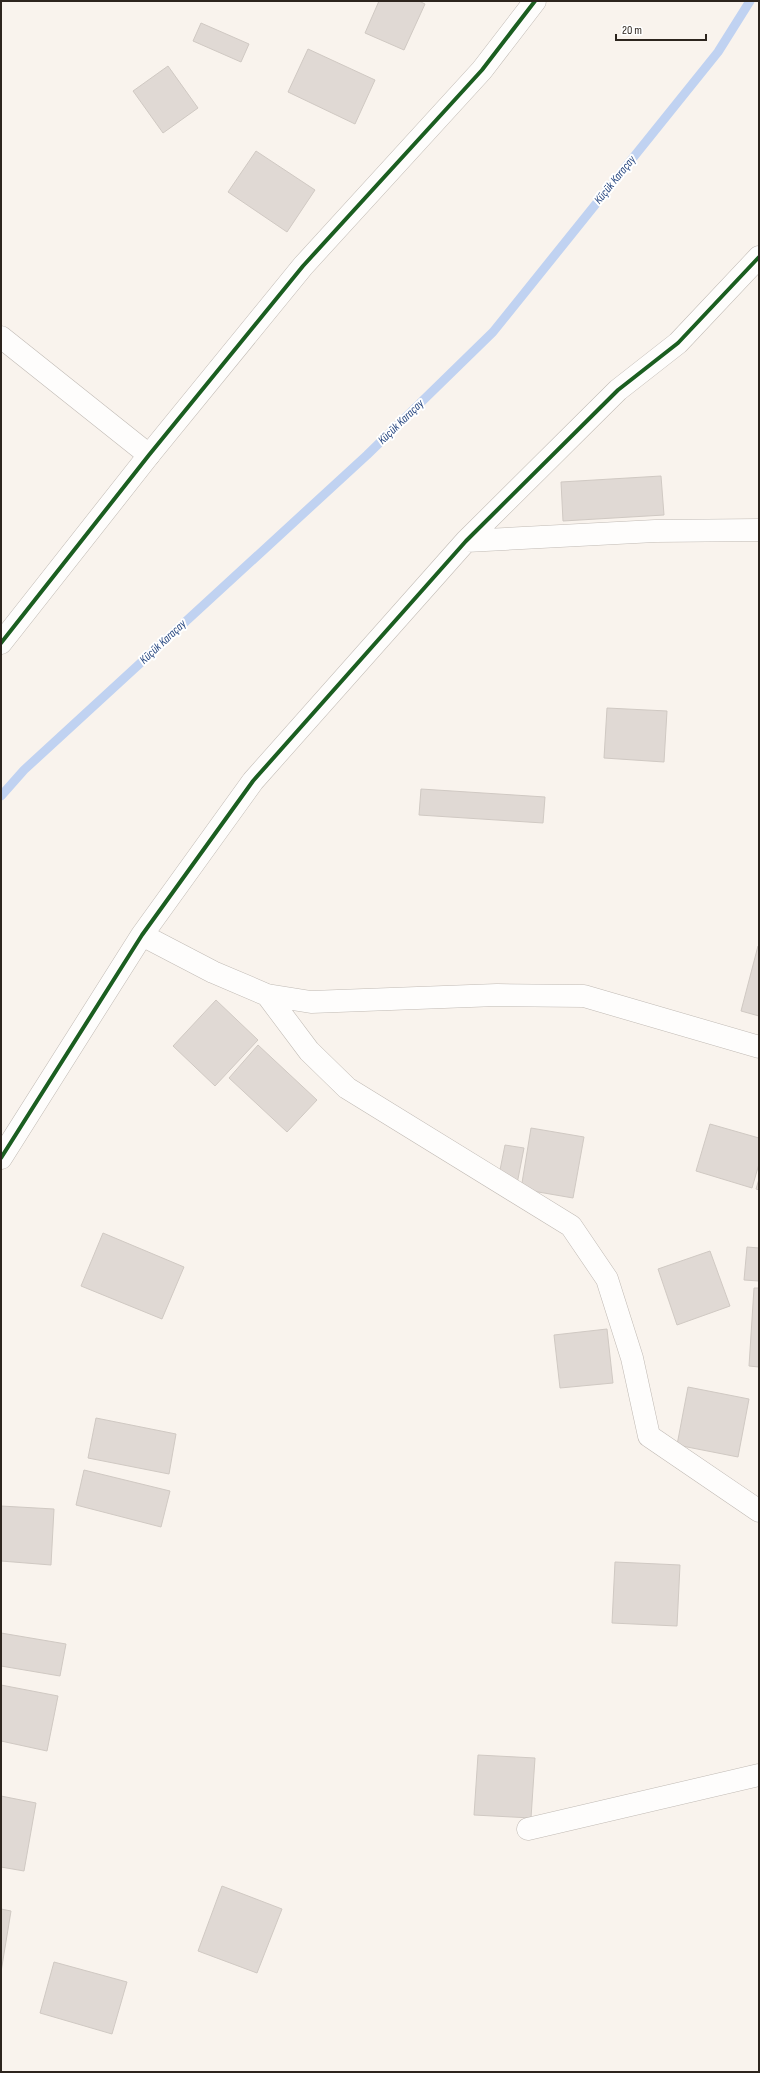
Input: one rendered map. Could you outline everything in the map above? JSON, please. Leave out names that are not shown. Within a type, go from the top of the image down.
[{"type":"street","points":[[1,643],[148,455],[303,266],[482,70],[535,1]]},
{"type":"street","points":[[1,1158],[142,935],[253,781],[466,540],[618,390],[678,343],[759,257]]},
{"type":"street","points":[[1,336],[148,455]]},
{"type":"street","points":[[466,540],[655,531],[759,530]]},
{"type":"street","points":[[142,935],[213,972],[267,995],[311,1002],[497,995],[584,996],[759,1047]]},
{"type":"street","points":[[267,995],[310,1051],[347,1088],[571,1226],[607,1279],[632,1358],[649,1436],[759,1512]]},
{"type":"street","points":[[528,1829],[759,1775]]},
{"type":"building","points":[[379,1],[419,1],[425,4],[404,50],[365,33]]},
{"type":"building","points":[[201,23],[249,44],[241,62],[193,41]]},
{"type":"building","points":[[308,49],[375,80],[355,124],[288,92]]},
{"type":"building","points":[[168,66],[198,108],[163,133],[133,91]]},
{"type":"building","points":[[256,151],[315,190],[287,232],[228,192]]},
{"type":"building","points":[[661,476],[664,515],[563,521],[561,482]]},
{"type":"building","points":[[607,708],[667,711],[664,762],[604,758]]},
{"type":"building","points":[[421,789],[545,797],[543,823],[419,815]]},
{"type":"building","points":[[759,946],[759,1016],[741,1011]]},
{"type":"building","points":[[216,1000],[258,1040],[215,1086],[173,1046]]},
{"type":"building","points":[[258,1045],[317,1100],[287,1132],[229,1078]]},
{"type":"building","points":[[710,1124],[759,1138],[759,1164],[752,1188],[696,1171]]},
{"type":"building","points":[[531,1128],[584,1137],[573,1198],[521,1189]]},
{"type":"building","points":[[505,1145],[524,1148],[517,1184],[498,1180]]},
{"type":"building","points":[[759,1179],[759,1190],[756,1189]]},
{"type":"building","points":[[103,1233],[184,1267],[162,1319],[81,1286]]},
{"type":"building","points":[[747,1247],[759,1248],[759,1281],[744,1280]]},
{"type":"building","points":[[710,1251],[730,1306],[677,1325],[658,1269]]},
{"type":"building","points":[[754,1288],[759,1288],[759,1367],[749,1366]]},
{"type":"building","points":[[607,1329],[613,1383],[560,1388],[554,1335]]},
{"type":"building","points":[[688,1387],[749,1399],[738,1457],[677,1445]]},
{"type":"building","points":[[96,1418],[176,1434],[169,1474],[88,1458]]},
{"type":"building","points":[[84,1470],[170,1491],[161,1527],[76,1505]]},
{"type":"building","points":[[1,1506],[54,1509],[51,1565],[1,1561]]},
{"type":"building","points":[[615,1562],[680,1565],[677,1626],[612,1623]]},
{"type":"building","points":[[1,1633],[66,1644],[60,1676],[1,1666]]},
{"type":"building","points":[[1,1685],[58,1696],[47,1751],[1,1741]]},
{"type":"building","points":[[478,1755],[535,1758],[531,1818],[474,1815]]},
{"type":"building","points":[[1,1796],[36,1803],[24,1871],[1,1867]]},
{"type":"building","points":[[222,1886],[282,1909],[257,1973],[198,1951]]},
{"type":"building","points":[[1,1909],[11,1911],[1,1972]]},
{"type":"building","points":[[54,1962],[127,1982],[112,2034],[40,2013]]},
{"type":"waterway","name":"Küçük Karaçay","points":[[1,796],[24,770],[367,455],[493,332],[718,52],[750,1]]},
{"type":"cycle path","points":[[1,643],[149,455],[303,266],[482,70],[535,1]]},
{"type":"cycle path","points":[[1,1158],[142,935],[253,781],[466,541],[618,390],[678,343],[759,257]]}]
